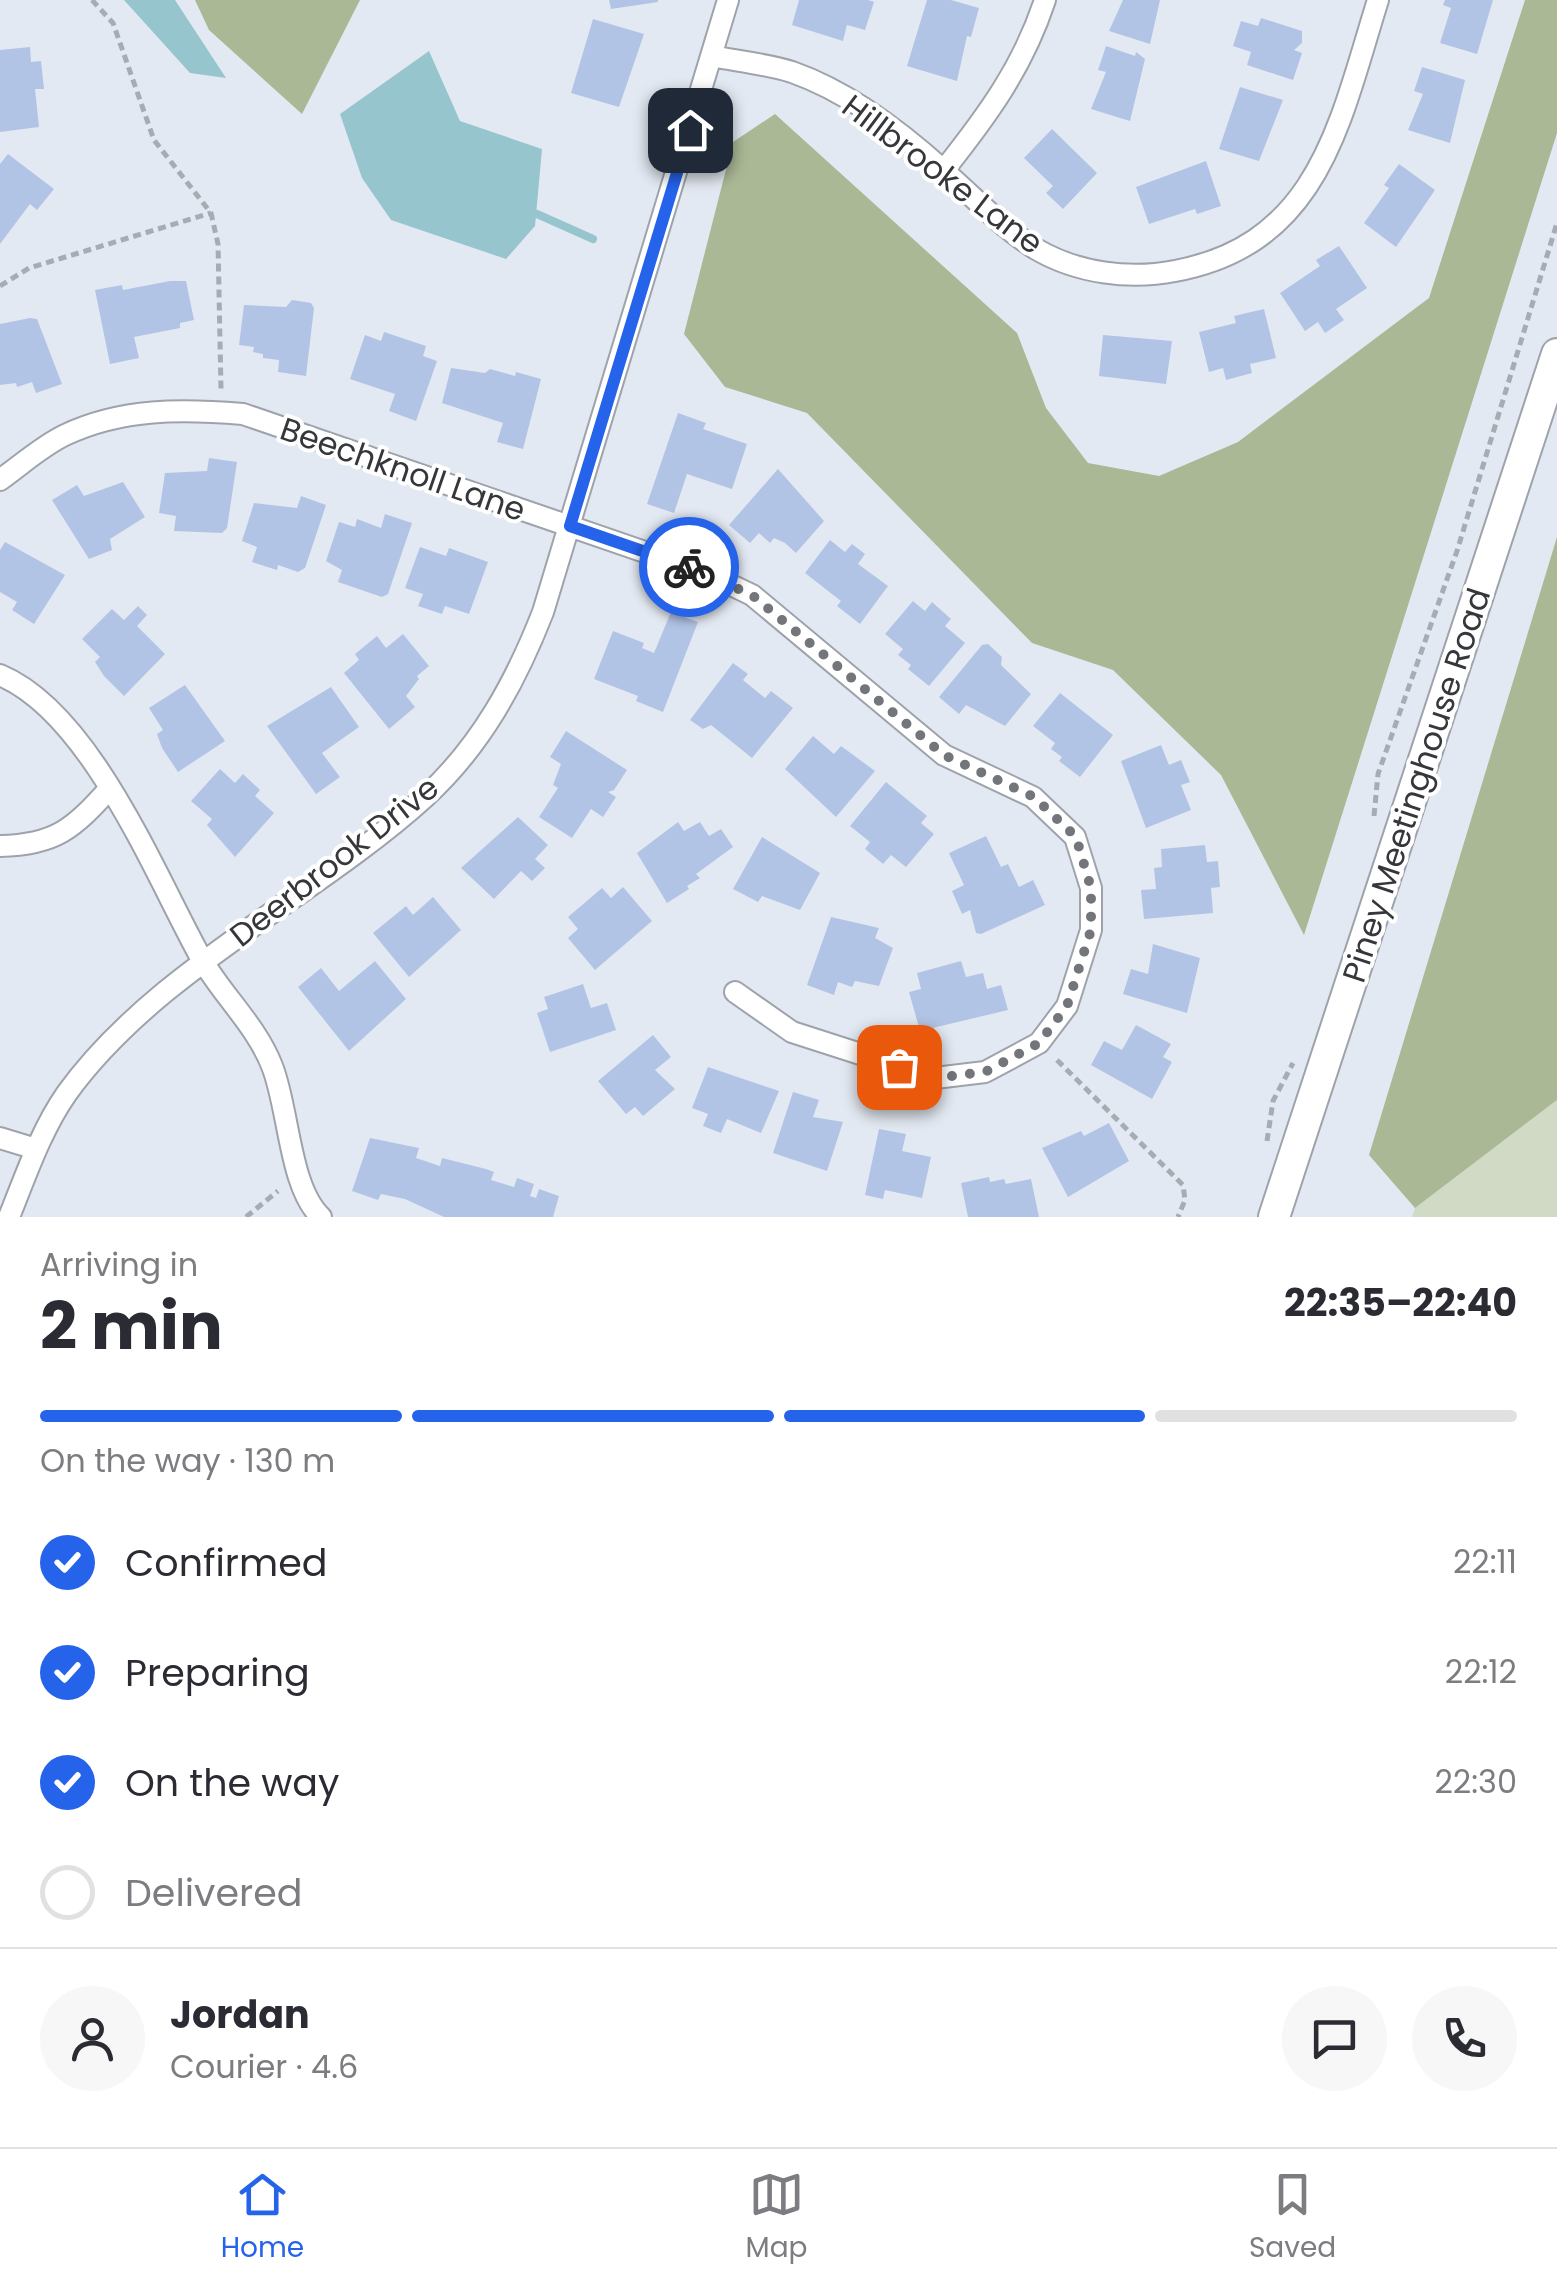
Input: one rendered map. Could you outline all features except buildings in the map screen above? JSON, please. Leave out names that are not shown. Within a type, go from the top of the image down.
[{"type":"main road","name":"Piney Meetinghouse Road","points":[[1274,1217],[1557,354]]},
{"type":"street","name":"Deerbrook Drive","points":[[9,1217],[36,1149],[68,1092],[118,1038],[203,961],[425,797],[470,748],[518,678],[570,526],[728,0]]},
{"type":"street","points":[[944,170],[994,107],[1029,49],[1045,0]]},
{"type":"street","name":"Hillbrooke Lane","points":[[710,56],[791,72],[844,97],[899,133],[1038,250],[1095,272],[1149,276],[1200,266],[1246,247],[1278,225],[1308,189],[1332,145],[1378,0]]},
{"type":"street","name":"Beechknoll Lane","points":[[0,480],[63,436],[116,416],[182,409],[243,414],[706,572],[752,595],[944,755],[1034,797],[1076,837],[1091,888],[1091,930],[1067,1006],[1039,1043],[985,1072],[935,1078],[792,1032],[735,992]]},
{"type":"street","points":[[0,675],[16,682],[68,730],[110,788],[203,961],[265,1047],[281,1087],[302,1185],[308,1202],[320,1217]]},
{"type":"street","points":[[0,846],[32,846],[75,828],[110,788]]},
{"type":"street","points":[[0,1138],[36,1149]]},
{"type":"path","points":[[92,0],[113,23],[154,140],[211,213],[218,244],[221,412]]},
{"type":"path","points":[[0,286],[30,268],[211,213]]},
{"type":"path","points":[[1373,829],[1378,774],[1457,550],[1557,223]]},
{"type":"path","points":[[1267,1155],[1273,1101],[1296,1058]]},
{"type":"path","points":[[1057,1060],[1183,1185],[1185,1200],[1178,1217]]},
{"type":"path","points":[[246,1217],[284,1188],[302,1185]]},
{"type":"green space","points":[[195,0],[360,0],[302,114],[209,30]]},
{"type":"green space","points":[[1525,0],[1557,0],[1557,133],[1304,935],[1221,775],[1113,670],[1032,643],[807,413],[725,387],[684,334],[733,142],[775,114],[1017,333],[1046,408],[1088,463],[1159,476],[1238,442],[1429,298]]},
{"type":"green space","points":[[1557,537],[1557,1100],[1415,1208],[1369,1155]]},
{"type":"green space","points":[[1557,1100],[1557,1217],[1412,1217],[1415,1208]]},
{"type":"water","points":[[124,0],[175,0],[226,78],[190,73]]},
{"type":"water","points":[[429,51],[460,121],[542,149],[535,226],[506,259],[391,220],[362,178],[340,114]]},
{"type":"waterway","points":[[537,214],[593,239]]},
{"type":"way so far","points":[[689,567],[752,595],[944,755],[1034,797],[1076,837],[1091,888],[1091,930],[1067,1006],[1039,1043],[985,1072],[935,1078],[899,1067]]},
{"type":"route","points":[[689,567],[570,526],[690,130]]}]
